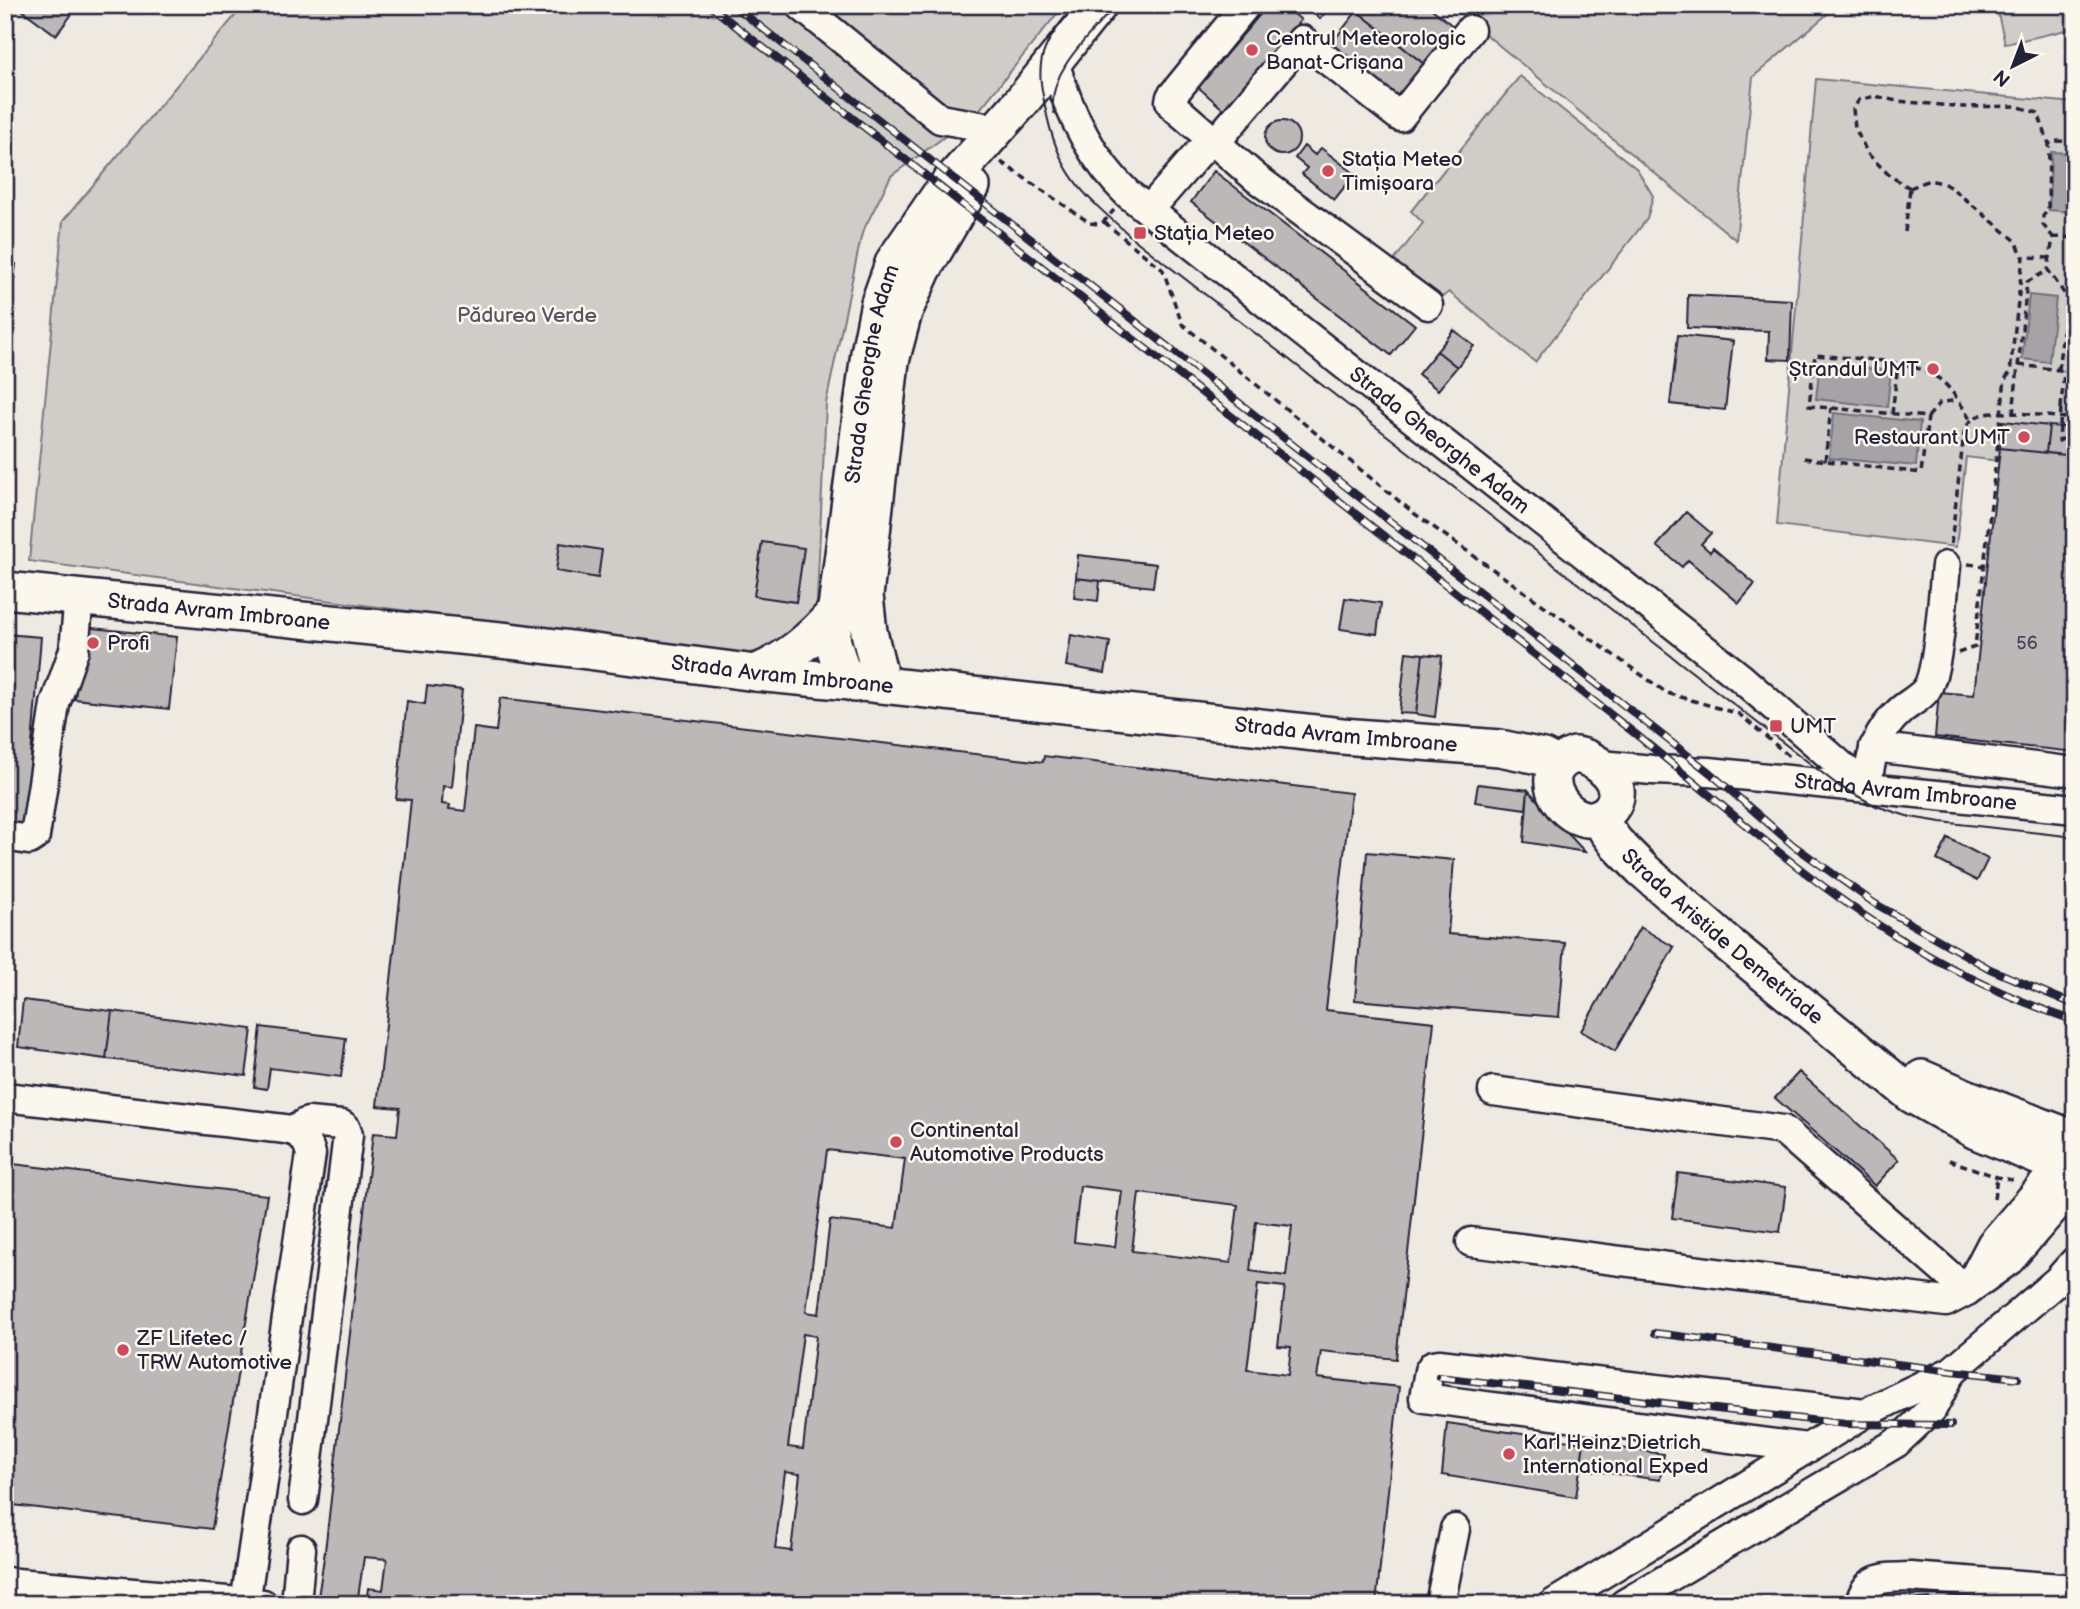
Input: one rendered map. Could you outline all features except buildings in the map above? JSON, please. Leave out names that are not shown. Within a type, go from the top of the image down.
[{"type":"main road","name":"Strada Gheorghe Adam","points":[[994,141],[943,190],[894,261],[879,303],[869,353],[832,639],[841,669],[868,684],[869,632],[864,596],[891,361],[904,313],[923,270],[994,141],[1022,101],[1099,5]]},
{"type":"main road","name":"Strada Avram Imbroane","points":[[5,590],[510,641],[756,673],[1342,736],[1500,748],[1543,757],[1558,765]]},
{"type":"main road","points":[[756,673],[781,662],[815,635],[836,611]]},
{"type":"main road","points":[[1575,755],[1591,759],[1605,791],[1589,819],[1580,818],[1563,807],[1553,784],[1553,775],[1558,765],[1567,758],[1575,755]]},
{"type":"main road","name":"Strada Aristide Demetriade","points":[[1605,791],[1607,831],[1616,843],[1732,948],[1824,1025],[1857,1049],[1968,1098],[2067,1166]]},
{"type":"street","points":[[800,5],[940,119],[994,141]]},
{"type":"street","points":[[1246,5],[1170,101],[1172,105],[1256,177],[1428,305]]},
{"type":"street","points":[[1139,202],[1202,149],[1302,40],[1400,117],[1470,30]]},
{"type":"street","name":"Strada Gheorghe Adam","points":[[1054,61],[1068,101],[1096,158],[1112,179],[1408,417],[1741,678],[1867,788]]},
{"type":"street","points":[[1867,788],[1869,762],[1874,747],[1889,723],[1928,688],[1935,663],[1946,566]]},
{"type":"street","points":[[5,836],[29,840],[35,836],[55,704],[74,650],[79,597]]},
{"type":"street","points":[[1874,747],[2075,772]]},
{"type":"street","name":"Strada Avram Imbroane","points":[[1605,791],[1652,770],[1690,771],[2075,809]]},
{"type":"street","points":[[1493,1091],[1783,1130],[1967,1291]]},
{"type":"street","points":[[5,1097],[298,1132],[308,1142],[311,1154],[251,1603],[5,1582]]},
{"type":"street","points":[[298,1132],[303,1124],[308,1122],[342,1125],[348,1135],[303,1500]]},
{"type":"street","points":[[1471,1242],[1946,1302],[1967,1291],[1992,1243],[2067,1166]]},
{"type":"street","points":[[1553,1604],[1865,1413],[1952,1371],[2057,1281],[2075,1261]]},
{"type":"street","points":[[1807,1448],[1424,1398],[1429,1371],[1433,1365],[1439,1364],[1865,1413]]},
{"type":"street","points":[[1624,1604],[1896,1443],[1932,1409],[1952,1371]]},
{"type":"street","points":[[1440,1604],[1455,1529]]},
{"type":"street","points":[[296,1604],[301,1549]]},
{"type":"street","points":[[1860,1604],[1862,1593],[1873,1581],[1885,1578],[1910,1577],[2075,1590]]},
{"type":"path","points":[[1910,188],[1891,176],[1868,153],[1855,128],[1853,109],[1859,100],[1875,96],[1897,101],[1964,107],[2015,106],[2038,113],[2049,144],[2048,210],[2043,216],[2043,225],[2053,237],[2075,238]]},
{"type":"path","points":[[994,141],[1090,223],[1099,225],[1139,202]]},
{"type":"path","points":[[2049,144],[2056,141],[2075,142]]},
{"type":"path","points":[[1910,188],[1930,180],[1954,190],[2016,241],[2023,257],[2010,373],[2005,379],[1975,647]]},
{"type":"path","points":[[1905,232],[1910,188]]},
{"type":"path","points":[[1104,222],[1163,270],[1182,324],[1415,514],[1667,693],[1740,715],[1793,760]]},
{"type":"path","points":[[2053,237],[2048,270],[2074,306],[2066,310],[2058,370]]},
{"type":"path","points":[[2023,257],[2050,258]]},
{"type":"path","points":[[2013,414],[2027,282],[2048,270]]},
{"type":"path","points":[[1928,417],[1810,406],[1815,355],[1898,364],[1919,369],[1939,378],[1958,400],[1971,421]]},
{"type":"path","points":[[1892,414],[1898,364]]},
{"type":"path","points":[[2019,365],[2075,372]]},
{"type":"path","points":[[2064,371],[2059,440],[2075,432]]},
{"type":"path","points":[[1804,458],[1921,473],[1928,417],[1940,403],[1958,400]]},
{"type":"path","points":[[1825,461],[1831,408]]},
{"type":"path","points":[[1946,566],[1966,426],[1985,414],[2075,418]]},
{"type":"path","points":[[1949,1160],[1997,1177],[2067,1166]]},
{"type":"path","points":[[1994,1199],[1997,1177]]},
{"type":"green space","name":"Pădurea Verde","points":[[244,5],[1064,5],[977,113],[891,176],[862,233],[826,403],[816,620],[795,642],[742,655],[29,561],[63,221]]},
{"type":"green space","points":[[1450,5],[1838,5],[1753,77],[1736,240]]},
{"type":"green space","points":[[1996,5],[2075,5],[2075,28],[2005,44]]},
{"type":"green space","points":[[1520,76],[1637,169],[1653,196],[1647,219],[1535,362],[1449,292],[1437,301],[1392,263],[1423,223],[1411,211]]},
{"type":"green space","name":"Ștrandul UMT","points":[[1816,79],[2075,103],[2075,456],[1999,461],[1966,457],[1956,547],[1777,525]]},
{"type":"shaded area","points":[[2051,152],[2074,153],[2071,212],[2049,210]]},
{"type":"shaded area","points":[[2029,295],[2056,298],[2049,362],[2022,359]]},
{"type":"shaded area","points":[[1820,363],[1891,371],[1887,407],[1816,399]]},
{"type":"shaded area","points":[[1834,413],[1920,422],[1916,466],[1829,458]]},
{"type":"tram line","points":[[1076,5],[1051,37],[1041,63],[1041,85],[1051,130],[1057,150],[1076,182],[1101,210],[1135,240],[1839,786],[1876,806],[1910,817],[2075,837]]},
{"type":"tram line","points":[[1054,113],[1053,98],[1063,69],[1083,41],[1116,5]]},
{"type":"railway","points":[[709,5],[1638,736],[1829,890],[1896,936],[1939,961],[1983,984],[2075,1021]]},
{"type":"railway","points":[[733,5],[1709,772],[1793,845],[1874,903],[1990,969],[2075,1005]]},
{"type":"railway","points":[[1655,1333],[2018,1378]]},
{"type":"railway","points":[[1439,1377],[1846,1424],[1951,1425]]},
{"type":"place","name":"Centrul Meteorologic Banat-Crișana","points":[[1252,50]]},
{"type":"place","name":"Stația Meteo Timișoara","points":[[1328,171]]},
{"type":"place","name":"Stația Meteo","points":[[1140,233]]},
{"type":"place","name":"Ștrandul UMT","points":[[1933,369]]},
{"type":"place","name":"Restaurant UMT","points":[[2024,437]]},
{"type":"place","name":"Profi","points":[[93,643]]},
{"type":"place","name":"UMT","points":[[1776,726]]},
{"type":"place","name":"Continental Automotive Products","points":[[896,1142]]},
{"type":"place","name":"ZF Lifetec / TRW Automotive","points":[[123,1350]]},
{"type":"place","name":"Karl Heinz Dietrich International Exped","points":[[1509,1454]]}]
